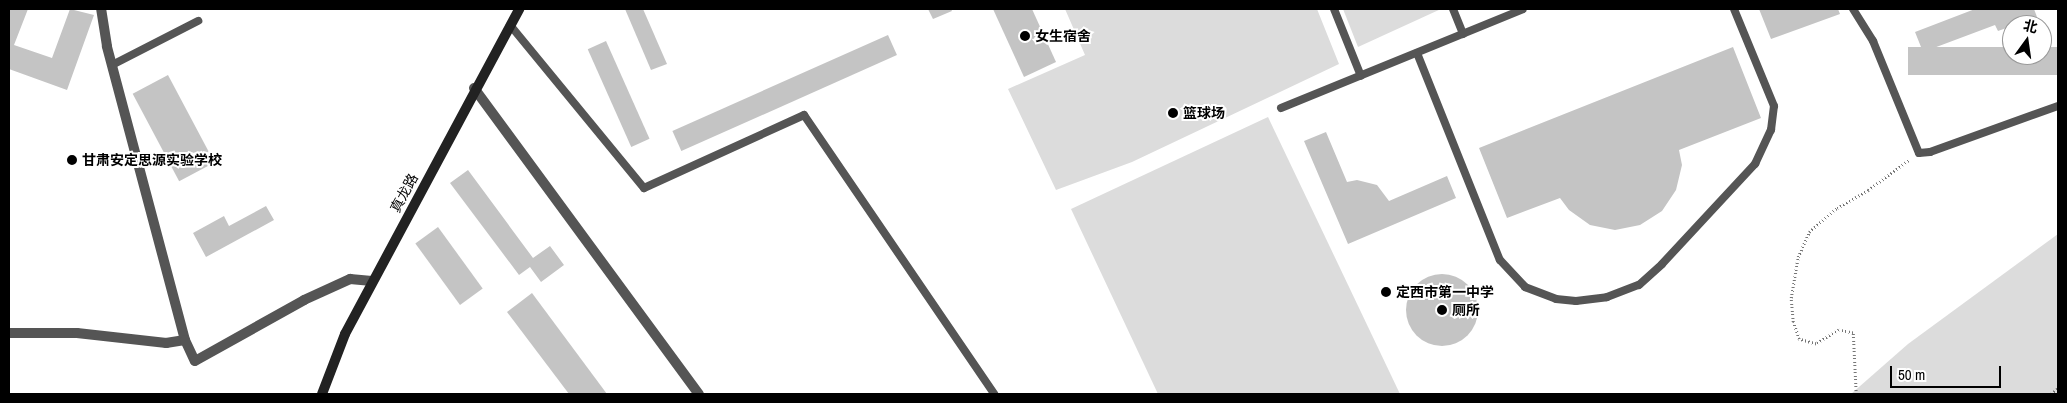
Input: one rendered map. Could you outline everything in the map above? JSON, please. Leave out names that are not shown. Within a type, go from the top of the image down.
[{"type":"main road","name":"真龙路","points":[[324,393],[345,334],[474,88],[518,9]]},
{"type":"street","points":[[102,9],[112,65],[185,340],[195,361],[304,300],[350,279],[372,281]]},
{"type":"street","points":[[474,88],[699,394]]},
{"type":"street","points":[[9,333],[77,333],[166,343],[185,340]]},
{"type":"lane","points":[[1334,9],[1361,76]]},
{"type":"lane","points":[[1453,9],[1463,34]]},
{"type":"lane","points":[[1281,108],[1523,9]]},
{"type":"lane","points":[[1417,53],[1500,260],[1525,287],[1556,299],[1576,301],[1607,297],[1639,284],[1662,264],[1755,164],[1771,130],[1774,106],[1734,9]]},
{"type":"lane","points":[[1854,9],[1873,41],[1919,153],[1930,152],[2058,106]]},
{"type":"lane","points":[[112,65],[198,21]]},
{"type":"lane","points":[[510,25],[644,188],[804,115],[994,394]]},
{"type":"path","points":[[1856,394],[1853,333],[1839,330],[1816,344],[1800,339],[1793,322],[1791,298],[1798,257],[1809,232],[1838,208],[1919,153]]},
{"type":"path","points":[[2051,394],[2058,388]]},
{"type":"shaded area","name":"篮球场","points":[[1065,9],[1317,9],[1339,64],[1132,162],[1056,190],[1008,89],[1085,55]]},
{"type":"shaded area","points":[[1343,9],[1441,9],[1358,47]]},
{"type":"shaded area","points":[[1268,117],[1400,394],[1158,394],[1071,209]]},
{"type":"shaded area","points":[[2058,234],[2058,394],[1851,394],[1908,344]]},
{"type":"building","points":[[9,9],[28,9],[14,45],[52,58],[70,9],[94,15],[67,90],[9,69]]},
{"type":"building","points":[[625,9],[643,9],[667,64],[651,70]]},
{"type":"building","points":[[928,9],[951,9],[952,11],[933,19]]},
{"type":"building","name":"女生宿舍","points":[[993,9],[1032,9],[1056,62],[1024,77]]},
{"type":"building","points":[[1759,9],[1838,9],[1840,14],[1771,39]]},
{"type":"building","points":[[1975,9],[2034,9],[2036,15],[2002,15],[2002,30],[1998,31],[1995,25],[1923,52],[1915,32]]},
{"type":"building","points":[[888,35],[897,55],[681,151],[672,131]]},
{"type":"building","points":[[606,41],[650,139],[631,147],[588,49]]},
{"type":"building","points":[[1733,47],[1761,118],[1679,150],[1682,165],[1676,190],[1662,211],[1640,225],[1615,230],[1590,225],[1569,210],[1560,198],[1507,218],[1479,148]]},
{"type":"building","points":[[1908,47],[2002,47],[2002,65],[2052,65],[2052,47],[2058,47],[2058,75],[1908,75]]},
{"type":"building","points":[[168,75],[214,162],[179,181],[133,94]]},
{"type":"building","points":[[1326,132],[1347,182],[1357,180],[1377,185],[1389,201],[1447,176],[1456,198],[1348,244],[1304,141]]},
{"type":"building","points":[[468,170],[533,258],[550,246],[564,265],[541,282],[530,267],[519,275],[450,183]]},
{"type":"building","points":[[266,206],[274,220],[206,257],[193,233],[224,216],[229,226]]},
{"type":"building","points":[[438,227],[483,288],[460,305],[415,243]]},
{"type":"building","name":"厕所","points":[[1442,274],[1462,280],[1472,290],[1478,310],[1472,330],[1462,340],[1442,346],[1422,340],[1412,330],[1406,310],[1412,290],[1422,280]]},
{"type":"building","points":[[532,293],[607,394],[569,394],[507,312]]},
{"type":"place","name":"女生宿舍","points":[[1025,36]]},
{"type":"place","name":"篮球场","points":[[1173,113]]},
{"type":"place","name":"甘肃安定思源实验学校","points":[[72,160]]},
{"type":"place","name":"定西市第一中学","points":[[1386,292]]},
{"type":"place","name":"厕所","points":[[1442,310]]}]
